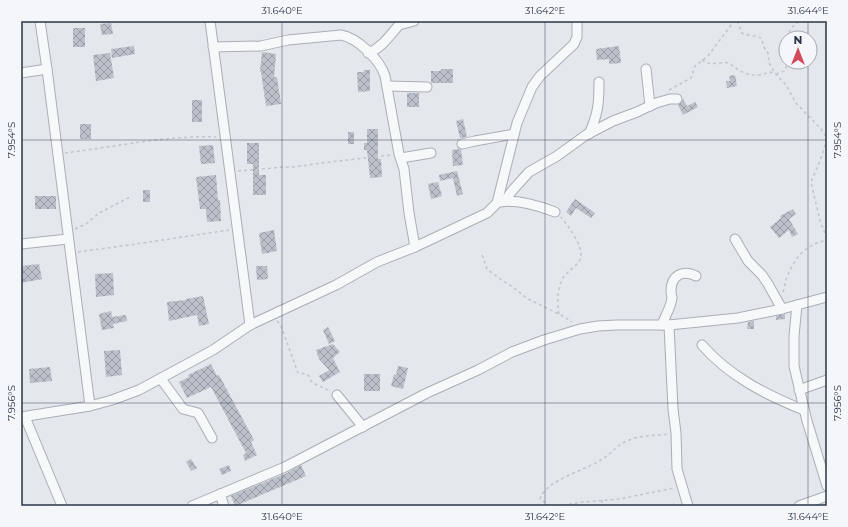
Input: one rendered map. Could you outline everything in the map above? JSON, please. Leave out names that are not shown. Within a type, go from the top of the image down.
[{"type":"street","points":[[40,21],[90,406]]},
{"type":"street","points":[[210,21],[250,325]]},
{"type":"street","points":[[368,53],[376,49],[394,33],[399,25],[414,21]]},
{"type":"street","points":[[501,202],[514,134],[532,87],[540,76],[574,44],[577,37],[577,21]]},
{"type":"street","points":[[214,47],[261,46],[288,40],[341,35],[354,39],[380,66],[383,72],[404,169],[415,247]]},
{"type":"street","points":[[21,73],[47,69]]},
{"type":"street","points":[[646,69],[650,106]]},
{"type":"street","points":[[589,134],[596,118],[598,108],[599,82]]},
{"type":"street","points":[[387,86],[427,87]]},
{"type":"street","points":[[62,506],[23,417],[90,406],[139,390],[213,350],[250,325],[336,285],[377,262],[415,247],[488,213],[511,192],[529,172],[557,156],[589,134],[613,121],[650,106],[670,99],[676,99]]},
{"type":"street","points":[[462,144],[514,134]]},
{"type":"street","points":[[400,156],[431,153]]},
{"type":"street","points":[[501,202],[534,205],[555,212]]},
{"type":"street","points":[[21,244],[68,235]]},
{"type":"street","points":[[735,238],[748,261],[762,275],[768,284],[780,306]]},
{"type":"street","points":[[688,506],[677,469],[676,433],[666,325],[671,301],[672,284],[676,276],[685,272],[696,276]]},
{"type":"street","points":[[192,506],[285,467],[427,393],[478,370],[512,352],[544,340],[580,329],[617,325],[666,325],[738,318],[780,306],[797,305],[827,297]]},
{"type":"street","points":[[797,305],[794,366],[804,410],[827,486]]},
{"type":"street","points":[[702,345],[719,362],[754,387],[804,410]]},
{"type":"street","points":[[161,379],[184,409],[198,413],[212,438]]},
{"type":"street","points":[[799,390],[827,380]]},
{"type":"street","points":[[337,394],[363,427]]},
{"type":"street","points":[[220,494],[224,506]]},
{"type":"street","points":[[798,506],[827,496]]},
{"type":"path","points":[[667,91],[691,78],[695,66],[708,56],[736,21],[742,33],[760,37],[762,39],[763,46],[768,54],[768,63],[775,74],[786,85],[796,103],[821,129],[827,139],[820,162],[811,182],[820,221],[827,239],[809,246],[797,259],[786,279],[780,306]]},
{"type":"path","points":[[790,30],[800,21]]},
{"type":"path","points":[[702,60],[706,64],[729,63],[733,68],[749,75],[760,75],[769,72],[775,74],[785,70]]},
{"type":"path","points":[[57,154],[182,138],[225,138]]},
{"type":"path","points":[[230,172],[284,166],[295,167],[344,160],[400,156]]},
{"type":"path","points":[[68,235],[86,224],[99,213],[132,196]]},
{"type":"path","points":[[555,212],[561,216],[572,233],[580,249],[581,255],[575,265],[564,277],[561,284],[557,302],[559,314]]},
{"type":"path","points":[[70,253],[237,229]]},
{"type":"path","points":[[482,255],[487,269],[528,299],[559,314],[580,329]]},
{"type":"path","points":[[271,316],[281,326],[298,373],[306,374],[315,384],[337,394]]},
{"type":"path","points":[[550,506],[540,499],[542,493],[547,488],[604,458],[621,444],[636,437],[676,433]]},
{"type":"path","points":[[557,506],[619,499],[683,487]]},
{"type":"path","points":[[602,500],[602,506]]},
{"type":"building","points":[[111,23],[113,34],[102,35],[100,24]]},
{"type":"building","points":[[73,28],[85,28],[85,47],[73,47]]},
{"type":"building","points":[[134,46],[135,54],[112,58],[111,49]]},
{"type":"building","points":[[619,46],[621,63],[609,64],[609,59],[597,60],[596,49]]},
{"type":"building","points":[[262,52],[276,54],[274,77],[277,77],[281,104],[266,106],[260,72]]},
{"type":"building","points":[[110,53],[114,78],[96,81],[93,55]]},
{"type":"building","points":[[441,69],[453,69],[453,83],[431,83],[431,71],[441,71]]},
{"type":"building","points":[[364,70],[370,70],[370,91],[358,92],[357,72],[364,72]]},
{"type":"building","points":[[735,75],[737,86],[727,88],[726,81],[730,81],[729,76]]},
{"type":"building","points":[[407,93],[419,93],[419,107],[407,107]]},
{"type":"building","points":[[683,99],[687,106],[695,102],[698,107],[683,115],[678,105]]},
{"type":"building","points":[[192,100],[202,100],[202,122],[192,122]]},
{"type":"building","points":[[463,119],[467,137],[460,138],[456,121]]},
{"type":"building","points":[[80,124],[91,124],[91,139],[80,139]]},
{"type":"building","points":[[367,129],[378,129],[378,159],[381,159],[382,177],[370,178],[367,150],[364,150],[364,143],[367,143]]},
{"type":"building","points":[[348,132],[354,132],[354,144],[348,144]]},
{"type":"building","points":[[247,143],[259,143],[259,175],[266,175],[266,195],[253,195],[253,164],[247,164]]},
{"type":"building","points":[[213,145],[215,163],[201,164],[199,146]]},
{"type":"building","points":[[452,150],[461,150],[463,165],[453,166]]},
{"type":"building","points":[[457,171],[463,194],[457,196],[453,178],[440,181],[439,175]]},
{"type":"building","points":[[216,175],[218,200],[220,200],[221,221],[207,222],[206,209],[200,209],[196,177]]},
{"type":"building","points":[[438,182],[442,196],[431,199],[428,184]]},
{"type":"building","points":[[143,190],[150,190],[150,202],[143,202]]},
{"type":"building","points":[[35,196],[56,196],[56,209],[35,209]]},
{"type":"building","points":[[575,199],[595,213],[591,218],[576,208],[571,216],[566,212]]},
{"type":"building","points":[[793,209],[796,214],[789,219],[798,234],[792,237],[789,230],[779,238],[770,227],[781,218],[780,216]]},
{"type":"building","points":[[274,230],[277,251],[262,254],[259,233]]},
{"type":"building","points":[[39,264],[42,279],[21,283],[21,266]]},
{"type":"building","points":[[256,266],[267,266],[268,279],[257,280]]},
{"type":"building","points":[[113,273],[114,295],[96,297],[95,274]]},
{"type":"building","points":[[203,296],[209,324],[199,326],[197,315],[169,321],[167,302]]},
{"type":"building","points":[[111,311],[112,317],[126,315],[127,321],[113,324],[114,328],[102,330],[99,314]]},
{"type":"building","points":[[785,314],[785,319],[776,320],[776,316]]},
{"type":"building","points":[[754,321],[754,329],[747,329],[748,322]]},
{"type":"building","points":[[328,327],[335,341],[329,344],[323,330]]},
{"type":"building","points":[[333,344],[340,352],[333,358],[340,372],[323,382],[319,376],[329,370],[319,359],[316,350]]},
{"type":"building","points":[[120,350],[122,375],[106,377],[104,351]]},
{"type":"building","points":[[211,364],[217,376],[219,375],[254,440],[251,442],[257,455],[245,461],[243,455],[246,453],[211,387],[187,398],[179,382],[189,377],[188,375]]},
{"type":"building","points":[[398,366],[408,368],[403,389],[391,386]]},
{"type":"building","points":[[50,367],[52,381],[30,383],[29,369]]},
{"type":"building","points":[[364,374],[380,374],[380,391],[364,391]]},
{"type":"building","points":[[191,459],[197,468],[191,471],[186,462]]},
{"type":"building","points":[[229,465],[231,471],[222,475],[219,469]]},
{"type":"building","points":[[301,465],[306,476],[235,506],[231,496],[287,473]]}]
